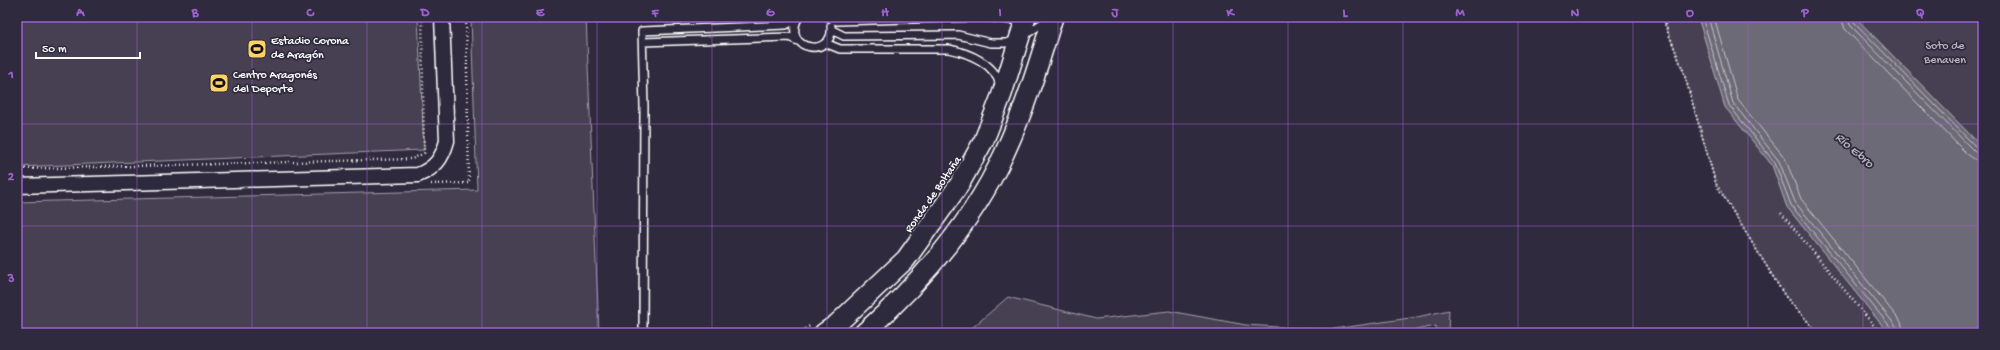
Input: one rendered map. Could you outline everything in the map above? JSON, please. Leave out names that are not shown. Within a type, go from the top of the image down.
[{"type":"main road","name":"Ronda de Boltaña","points":[[820,328],[837,324],[906,259],[959,185],[984,140],[1002,94],[1026,17]]},
{"type":"main road","points":[[864,333],[893,307],[925,274],[955,237],[980,199],[1004,154],[1025,106],[1052,17]]},
{"type":"street","points":[[17,186],[418,175],[435,166],[443,156],[447,141],[442,17]]},
{"type":"lane","points":[[827,17],[837,21],[985,17],[1012,20],[1014,17]]},
{"type":"lane","points":[[827,17],[832,30],[844,36],[958,35],[998,43],[1019,39],[1052,17]]},
{"type":"lane","points":[[798,18],[794,30],[798,41]]},
{"type":"lane","points":[[643,333],[642,31],[786,25],[798,18]]},
{"type":"lane","points":[[825,43],[832,30]]},
{"type":"lane","points":[[642,42],[789,36],[811,48],[825,43],[840,49],[950,49],[960,51],[981,61],[993,72],[1000,83],[1002,94]]},
{"type":"path","points":[[17,169],[412,160],[424,153],[422,17]]},
{"type":"path","points":[[1662,17],[1683,70],[1716,184],[1785,296],[1818,333]]},
{"type":"path","points":[[1979,17],[1983,22]]},
{"type":"path","points":[[1781,213],[1880,333]]},
{"type":"path","points":[[798,333],[820,328]]},
{"type":"green space","name":"Centro Aragonés del Deporte","points":[[17,17],[418,17],[424,150],[17,167]]},
{"type":"green space","points":[[471,17],[586,17],[599,333],[17,333],[17,202],[477,190]]},
{"type":"green space","points":[[1662,17],[1698,17],[1725,107],[1772,165],[1787,207],[1885,329],[1891,333],[1818,333],[1785,296],[1716,184],[1683,70]]},
{"type":"green space","name":"Soto de Benaven","points":[[1855,17],[1983,17],[1983,148]]},
{"type":"green space","points":[[1008,297],[1096,319],[1169,311],[1246,325],[1327,330],[1417,317],[1449,310],[1448,333],[1437,333],[1436,326],[1400,333],[1185,333],[1169,331],[1160,333],[966,333]]},
{"type":"water","name":"Río Ebro","points":[[1698,17],[1855,17],[1983,148],[1983,333],[1891,333],[1885,329],[1787,207],[1772,165],[1725,107]]},
{"type":"place","name":"Estadio Corona de Aragón","points":[[257,49]]},
{"type":"place","name":"Centro Aragonés del Deporte","points":[[219,83]]}]
